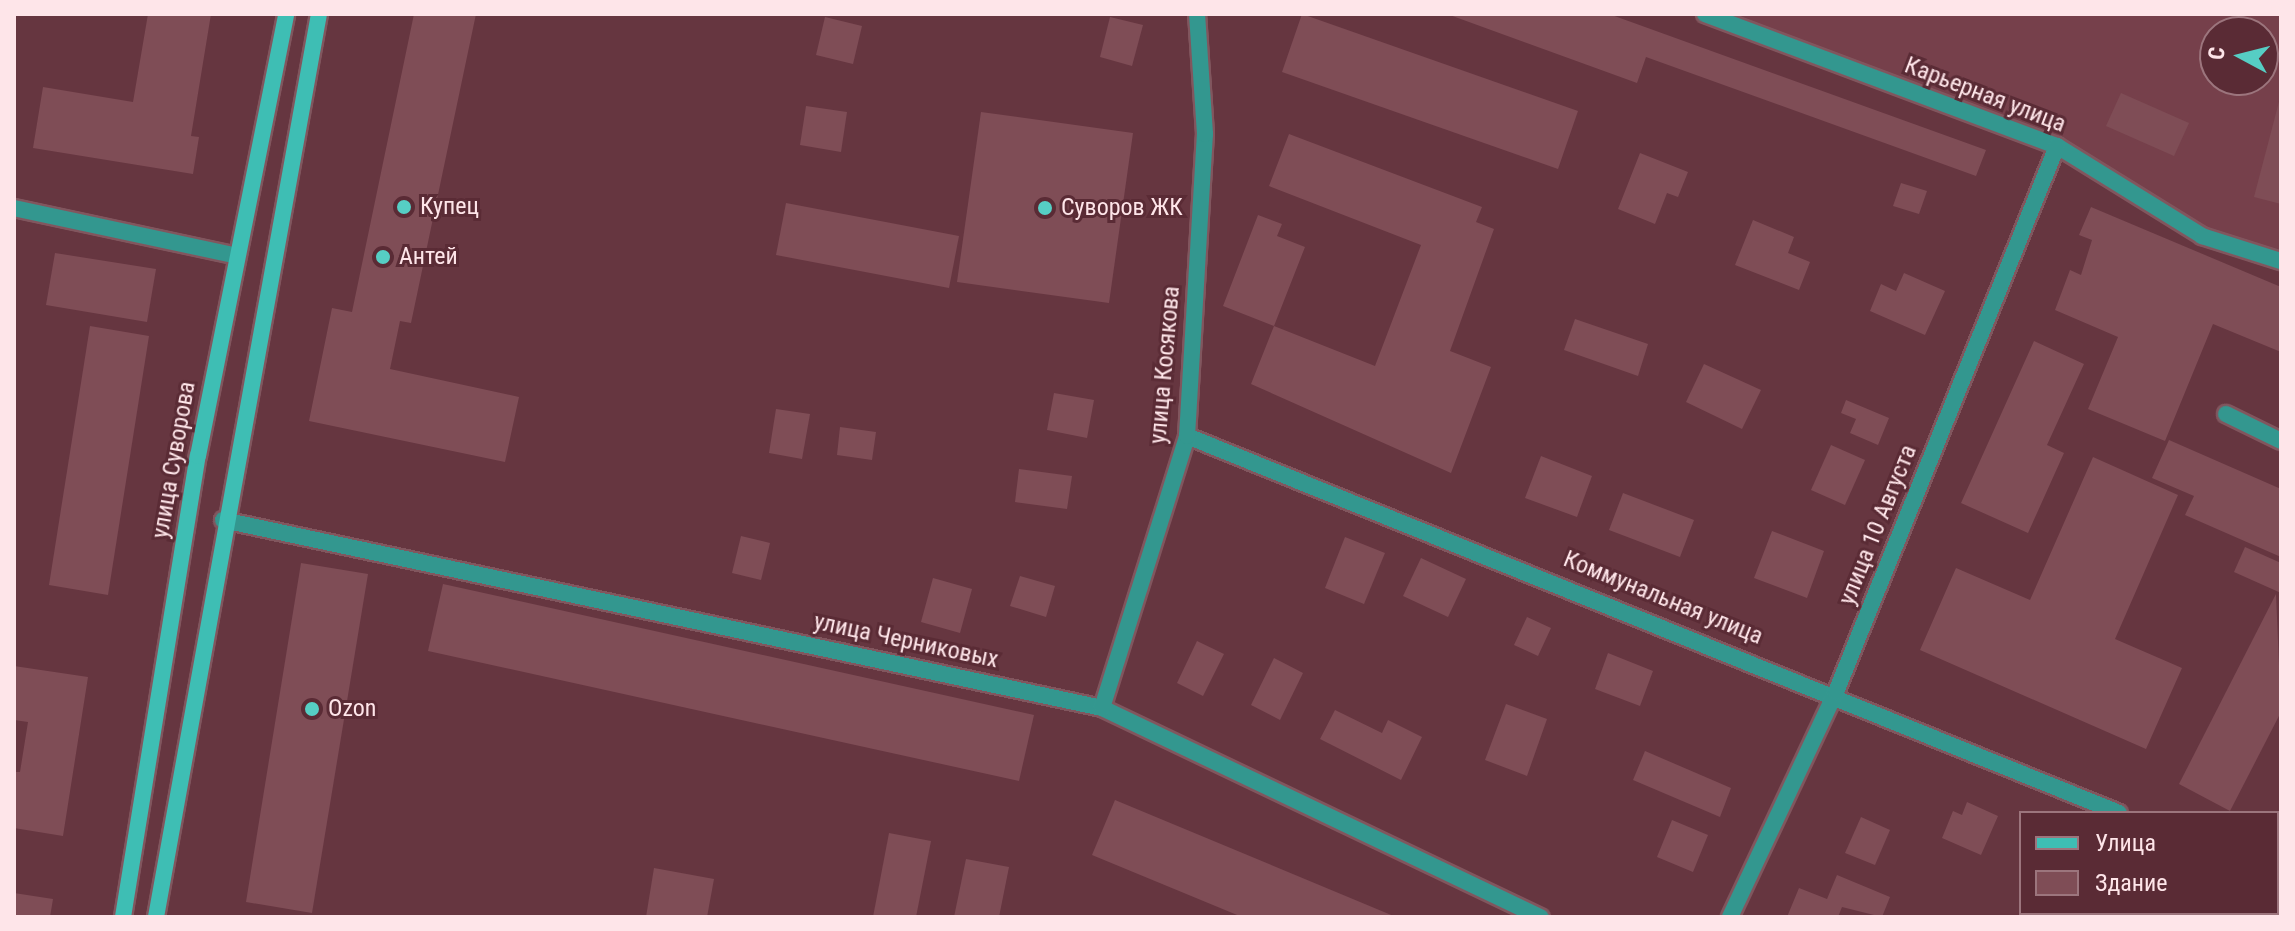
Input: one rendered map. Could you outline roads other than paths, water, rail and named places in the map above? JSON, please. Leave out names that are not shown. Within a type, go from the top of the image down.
[{"type":"main road","name":"улица Суворова","points":[[123,917],[237,256],[286,14]]},
{"type":"main road","points":[[156,917],[223,520],[319,14]]},
{"type":"street","name":"улица Косякова","points":[[1102,708],[1187,436],[1205,134],[1197,14]]},
{"type":"street","name":"Карьерная улица","points":[[1705,14],[2057,146],[2202,236],[2281,261]]},
{"type":"street","name":"улица 10 Августа","points":[[1730,917],[1836,692],[2057,146]]},
{"type":"street","points":[[14,208],[237,256]]},
{"type":"street","points":[[2226,414],[2281,441]]},
{"type":"street","name":"Коммунальная улица","points":[[1187,436],[1836,692],[2114,811]]},
{"type":"street","name":"улица Черниковых","points":[[223,520],[1102,708],[1541,917]]},
{"type":"place","name":"Купец","points":[[404,207]]},
{"type":"place","name":"Суворов ЖК","points":[[1045,208]]},
{"type":"place","name":"Антей","points":[[383,257]]},
{"type":"place","name":"Ozon","points":[[312,709]]}]
